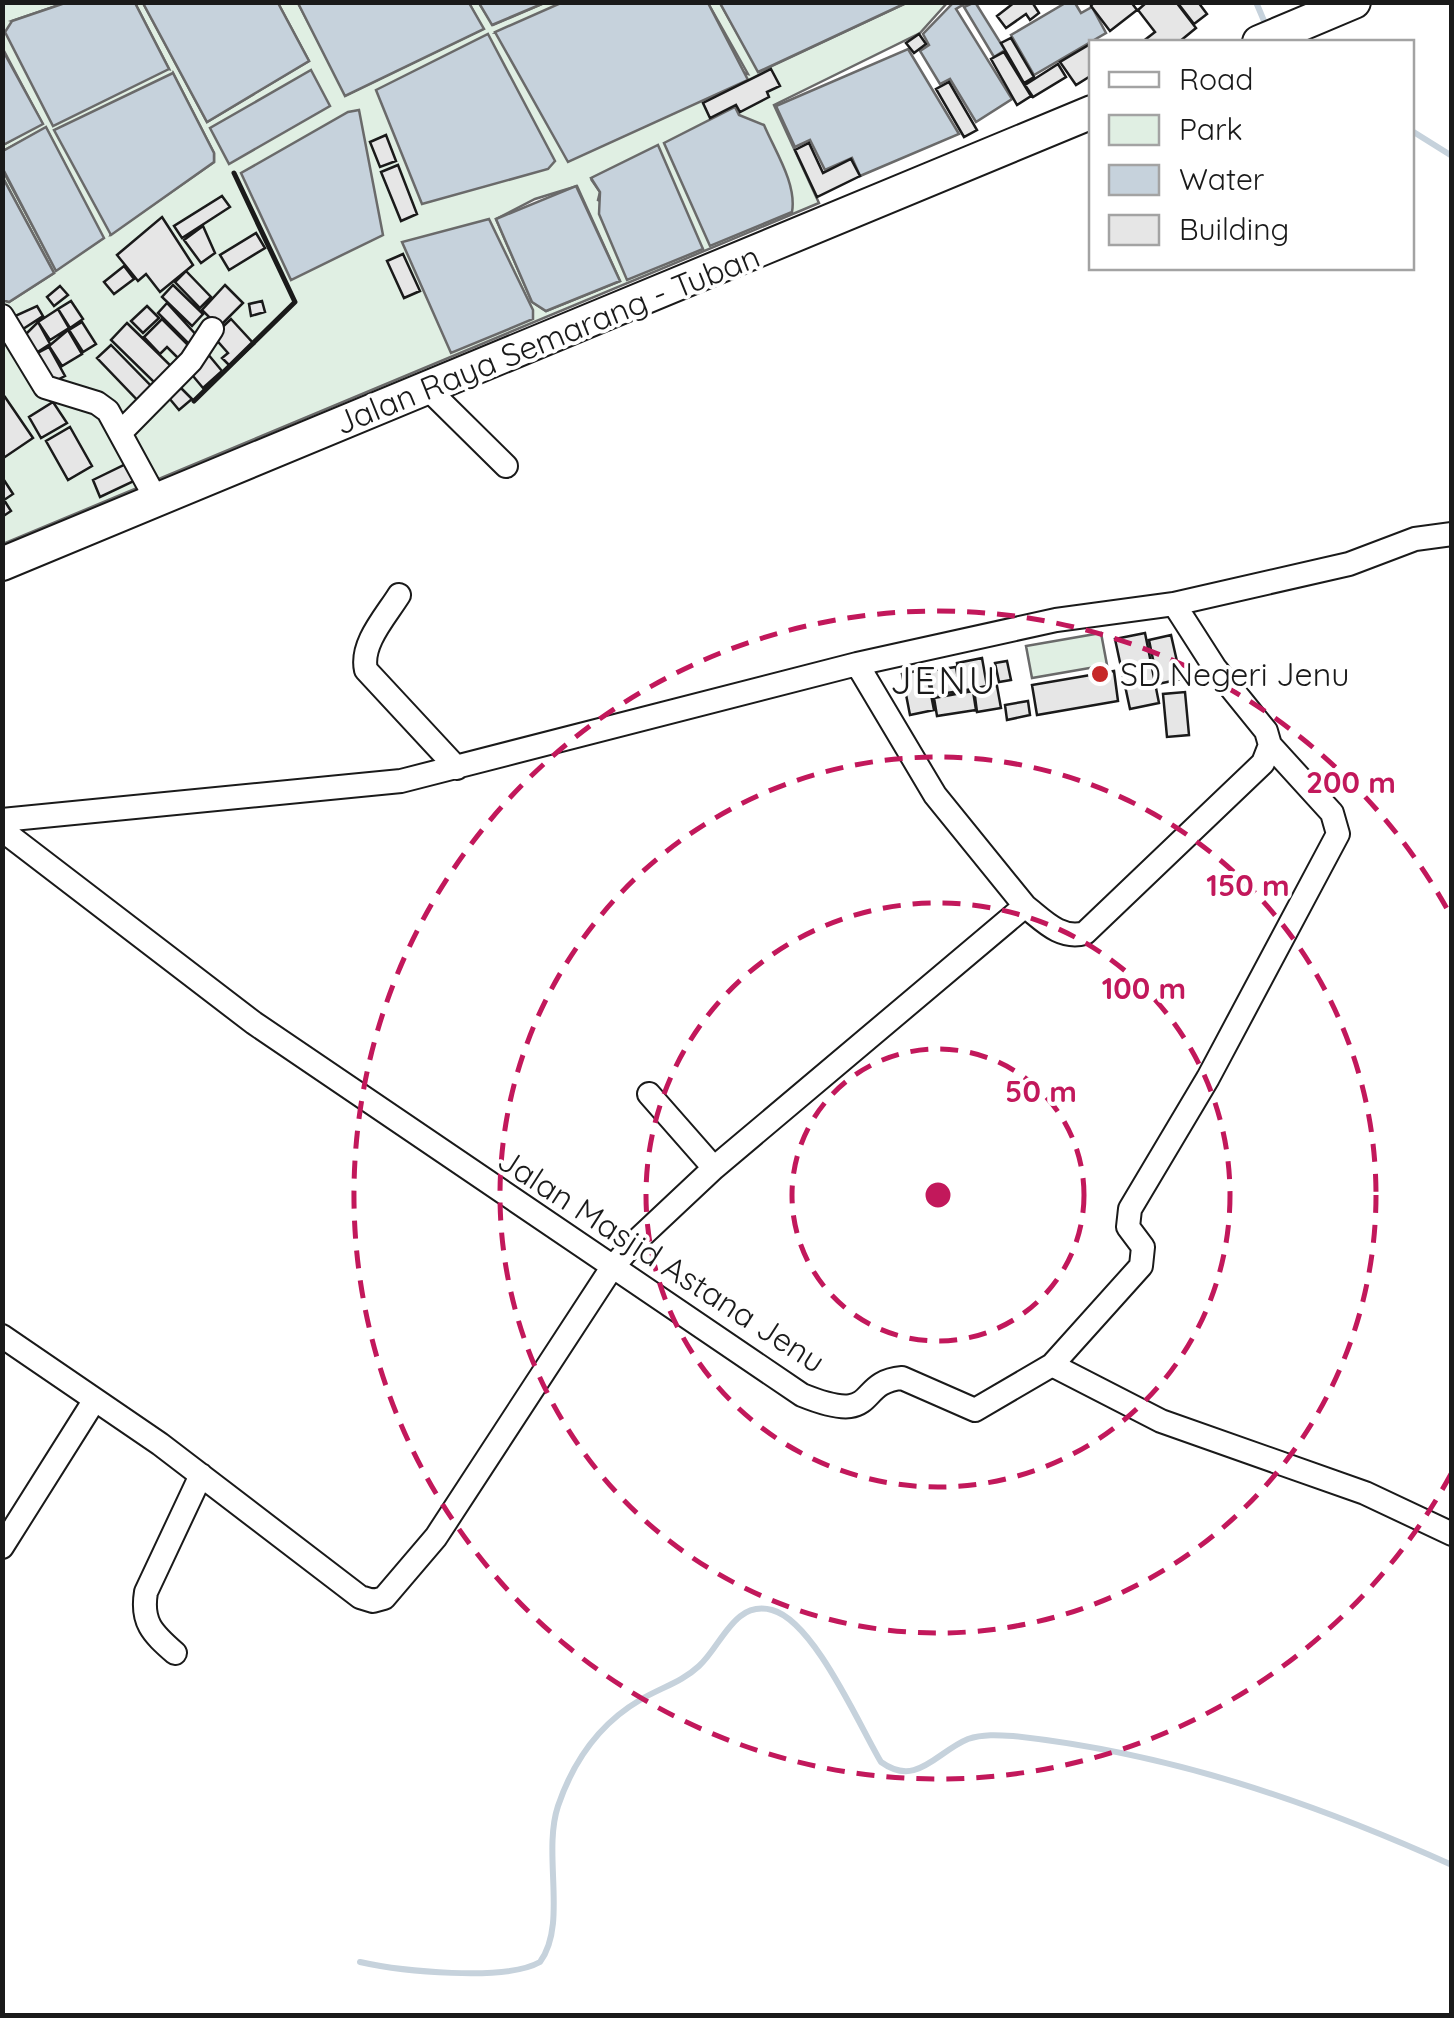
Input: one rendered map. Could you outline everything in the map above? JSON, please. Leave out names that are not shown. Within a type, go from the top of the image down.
[{"type":"highway","points":[[1264,40],[1354,2]]},
{"type":"highway","name":"Jalan Raya Semarang - Tuban","points":[[2,564],[1089,113]]},
{"type":"street","points":[[2,316],[40,383],[58,394],[97,403],[122,431],[156,499]]},
{"type":"street","points":[[122,431],[168,386],[212,329]]},
{"type":"street","points":[[428,388],[506,466]]},
{"type":"street","points":[[2,820],[363,788],[458,768],[857,664],[1056,620],[1174,604],[1349,564],[1415,539],[1452,534]]},
{"type":"street","points":[[400,594],[369,643],[363,660],[366,670],[458,768]]},
{"type":"street","points":[[1174,604],[1215,668],[1266,731],[1270,745],[1332,813],[1338,834],[1208,1078],[1127,1214],[1128,1227],[1144,1247],[1141,1266],[1052,1365],[1161,1421],[1365,1493],[1452,1534]]},
{"type":"street","points":[[857,664],[935,795],[1025,906],[1058,931],[1073,936],[1084,932],[1263,763],[1270,745]]},
{"type":"street","name":"Jalan Masjid Astana Jenu","points":[[2,830],[254,1024],[611,1269],[697,1322],[785,1386],[846,1410],[862,1404],[897,1378],[975,1410],[1052,1365]]},
{"type":"street","points":[[2,1336],[201,1475],[360,1597],[373,1601],[384,1598],[436,1536],[611,1269],[665,1210],[1025,906]]},
{"type":"street","points":[[649,1094],[714,1168]]},
{"type":"street","points":[[2,1547],[94,1401]]},
{"type":"street","points":[[175,1652],[145,1622],[142,1611],[146,1592],[201,1475]]},
{"type":"green space","points":[[3,3],[65,3],[12,21],[169,69],[135,3],[143,3],[207,122],[309,61],[278,3],[298,3],[346,95],[483,29],[469,3],[479,3],[493,25],[544,3],[563,3],[496,33],[748,74],[708,3],[720,3],[759,72],[906,3],[947,3],[920,33],[774,105],[819,203],[3,544],[3,300],[9,302],[54,273],[3,178],[2,169],[56,270],[103,238],[46,128],[3,151],[3,145],[42,123],[3,49]],"holes":[[[173,73],[214,153],[214,162],[111,234]],[[591,179],[703,249],[598,200],[600,192]],[[577,186],[620,281],[546,311],[532,302],[496,219],[535,199]]]},
{"type":"green space","points":[[1101,633],[1107,665],[1032,678],[1026,646]]},
{"type":"water","points":[[563,2],[708,3],[748,80],[568,162],[495,32]]},
{"type":"water","points":[[975,2],[1005,50],[994,57],[964,7]]},
{"type":"water","points":[[1067,2],[1075,3],[1081,13],[1092,7],[1106,33],[1034,75],[1011,35]]},
{"type":"water","points":[[65,3],[135,3],[169,69],[53,126],[5,32],[12,21]]},
{"type":"water","points":[[143,3],[278,3],[309,61],[207,122]]},
{"type":"water","points":[[298,3],[469,3],[484,29],[345,96]]},
{"type":"water","points":[[479,3],[544,3],[492,25]]},
{"type":"water","points":[[720,3],[906,3],[758,72]]},
{"type":"water","points":[[953,3],[966,3],[956,9],[1012,99],[976,122],[950,79],[940,84],[920,51],[929,45],[923,34]]},
{"type":"water","points":[[488,34],[555,161],[548,169],[422,204],[376,90]]},
{"type":"water","points":[[2,49],[43,124],[3,145],[2,145]]},
{"type":"water","points":[[908,49],[959,134],[860,176],[852,158],[825,170],[810,140],[795,147],[776,106]]},
{"type":"water","points":[[311,70],[330,106],[229,164],[210,128]]},
{"type":"water","points":[[173,73],[214,153],[214,162],[111,235],[54,130]]},
{"type":"water","points":[[735,107],[739,115],[764,125],[788,179],[792,212],[710,246],[664,143]]},
{"type":"water","points":[[359,110],[383,235],[291,280],[241,173],[348,112]]},
{"type":"water","points":[[46,127],[104,238],[56,271],[3,169],[3,151]]},
{"type":"water","points":[[658,145],[703,249],[627,280],[599,214],[600,192],[591,178]]},
{"type":"water","points":[[3,178],[54,273],[9,302],[2,300]]},
{"type":"water","points":[[576,186],[620,281],[546,311],[532,302],[496,219]]},
{"type":"water","points":[[489,219],[533,310],[533,319],[451,353],[402,242]]},
{"type":"building","points":[[1015,2],[1032,2],[1039,13],[1030,20],[1026,14],[1006,28],[997,16]]},
{"type":"building","points":[[1094,2],[1131,2],[1137,10],[1110,31],[1091,6]]},
{"type":"building","points":[[1147,2],[1176,2],[1196,28],[1181,40],[1147,40],[1155,32],[1138,10]]},
{"type":"building","points":[[1177,2],[1198,2],[1207,14],[1194,24]]},
{"type":"building","points":[[919,34],[926,44],[914,53],[906,43]]},
{"type":"building","points":[[1011,38],[1034,77],[1024,83],[1001,43]]},
{"type":"building","points":[[1089,45],[1089,77],[1076,85],[1060,62]]},
{"type":"building","points":[[1004,52],[1031,96],[1017,105],[991,59]]},
{"type":"building","points":[[1058,64],[1066,77],[1033,97],[1025,85]]},
{"type":"building","points":[[771,69],[780,86],[767,92],[769,97],[740,112],[736,105],[710,118],[703,103]]},
{"type":"building","points":[[949,82],[977,130],[964,137],[936,89]]},
{"type":"building","points":[[386,135],[396,161],[380,167],[370,142]]},
{"type":"building","points":[[809,143],[823,173],[851,159],[860,176],[817,197],[795,150]]},
{"type":"building","points":[[398,165],[417,214],[401,221],[381,172]]},
{"type":"building","points":[[222,196],[230,207],[182,238],[174,226]]},
{"type":"building","points":[[162,217],[193,265],[160,292],[146,274],[138,281],[117,255]]},
{"type":"building","points":[[203,226],[215,253],[201,263],[184,240]]},
{"type":"building","points":[[256,233],[265,248],[229,270],[220,255]]},
{"type":"building","points":[[403,254],[420,291],[404,298],[387,261]]},
{"type":"building","points":[[124,266],[134,279],[114,294],[104,282]]},
{"type":"building","points":[[186,271],[211,297],[200,308],[175,282]]},
{"type":"building","points":[[173,285],[203,314],[192,326],[162,297]]},
{"type":"building","points":[[225,285],[243,303],[219,327],[202,310]]},
{"type":"building","points":[[60,286],[68,295],[54,306],[47,297]]},
{"type":"building","points":[[71,301],[83,319],[70,328],[58,309]]},
{"type":"building","points":[[262,301],[265,312],[251,316],[249,304]]},
{"type":"building","points":[[167,303],[199,338],[191,346],[158,313]]},
{"type":"building","points":[[37,306],[43,316],[23,329],[15,316]]},
{"type":"building","points":[[147,306],[159,318],[143,333],[131,321]]},
{"type":"building","points":[[58,309],[69,328],[50,340],[38,322]]},
{"type":"building","points":[[162,319],[194,351],[182,362],[167,347],[160,354],[144,337]]},
{"type":"building","points":[[231,319],[254,344],[230,366],[222,358],[228,353],[213,336]]},
{"type":"building","points":[[38,322],[50,344],[33,355],[22,338]]},
{"type":"building","points":[[82,322],[96,344],[83,352],[69,330]]},
{"type":"building","points":[[127,323],[174,369],[158,386],[111,340]]},
{"type":"building","points":[[68,330],[82,354],[62,366],[49,346]]},
{"type":"building","points":[[111,345],[155,390],[144,407],[97,358]]},
{"type":"building","points":[[49,347],[65,376],[49,384],[34,355]]},
{"type":"building","points":[[207,353],[222,371],[203,388],[188,370]]},
{"type":"building","points":[[181,388],[192,399],[179,410],[169,398]]},
{"type":"building","points":[[5,397],[33,438],[2,459],[2,399]]},
{"type":"building","points":[[53,402],[67,423],[41,438],[29,417]]},
{"type":"building","points":[[70,427],[92,466],[68,480],[46,441]]},
{"type":"building","points":[[126,464],[134,481],[100,497],[93,480]]},
{"type":"building","points":[[2,477],[13,494],[4,500],[11,511],[2,517]]},
{"type":"building","points":[[1145,633],[1159,703],[1130,709],[1115,639]]},
{"type":"building","points":[[1171,635],[1181,679],[1158,684],[1149,640]]},
{"type":"building","points":[[982,658],[987,686],[961,691],[957,663]]},
{"type":"building","points":[[1007,661],[1011,680],[999,682],[995,663]]},
{"type":"building","points":[[956,667],[960,691],[933,695],[929,671]]},
{"type":"building","points":[[926,669],[934,710],[910,715],[902,674]]},
{"type":"building","points":[[1114,671],[1118,701],[1037,715],[1032,685]]},
{"type":"building","points":[[997,686],[1001,708],[977,712],[974,689]]},
{"type":"building","points":[[973,691],[976,710],[937,716],[934,698]]},
{"type":"building","points":[[1185,692],[1189,735],[1167,737],[1163,694]]},
{"type":"building","points":[[1028,701],[1030,715],[1007,720],[1005,705]]},
{"type":"waterway","points":[[1256,2],[1267,28]]},
{"type":"waterway","points":[[1414,132],[1452,156]]},
{"type":"waterway","points":[[360,1962],[400,1969],[478,1973],[503,1972],[540,1962],[548,1946],[554,1909],[554,1825],[564,1790],[580,1759],[612,1720],[692,1672],[738,1618],[759,1609],[788,1618],[804,1633],[834,1676],[881,1762],[894,1769],[916,1770],[979,1736],[1071,1744],[1183,1767],[1238,1783],[1345,1820],[1452,1865]]},
{"type":"wall","points":[[194,401],[295,302],[234,173]]},
{"type":"place","name":"SD Negeri Jenu","points":[[1100,674]]},
{"type":"district","name":"JENU","points":[[944,680]]}]
